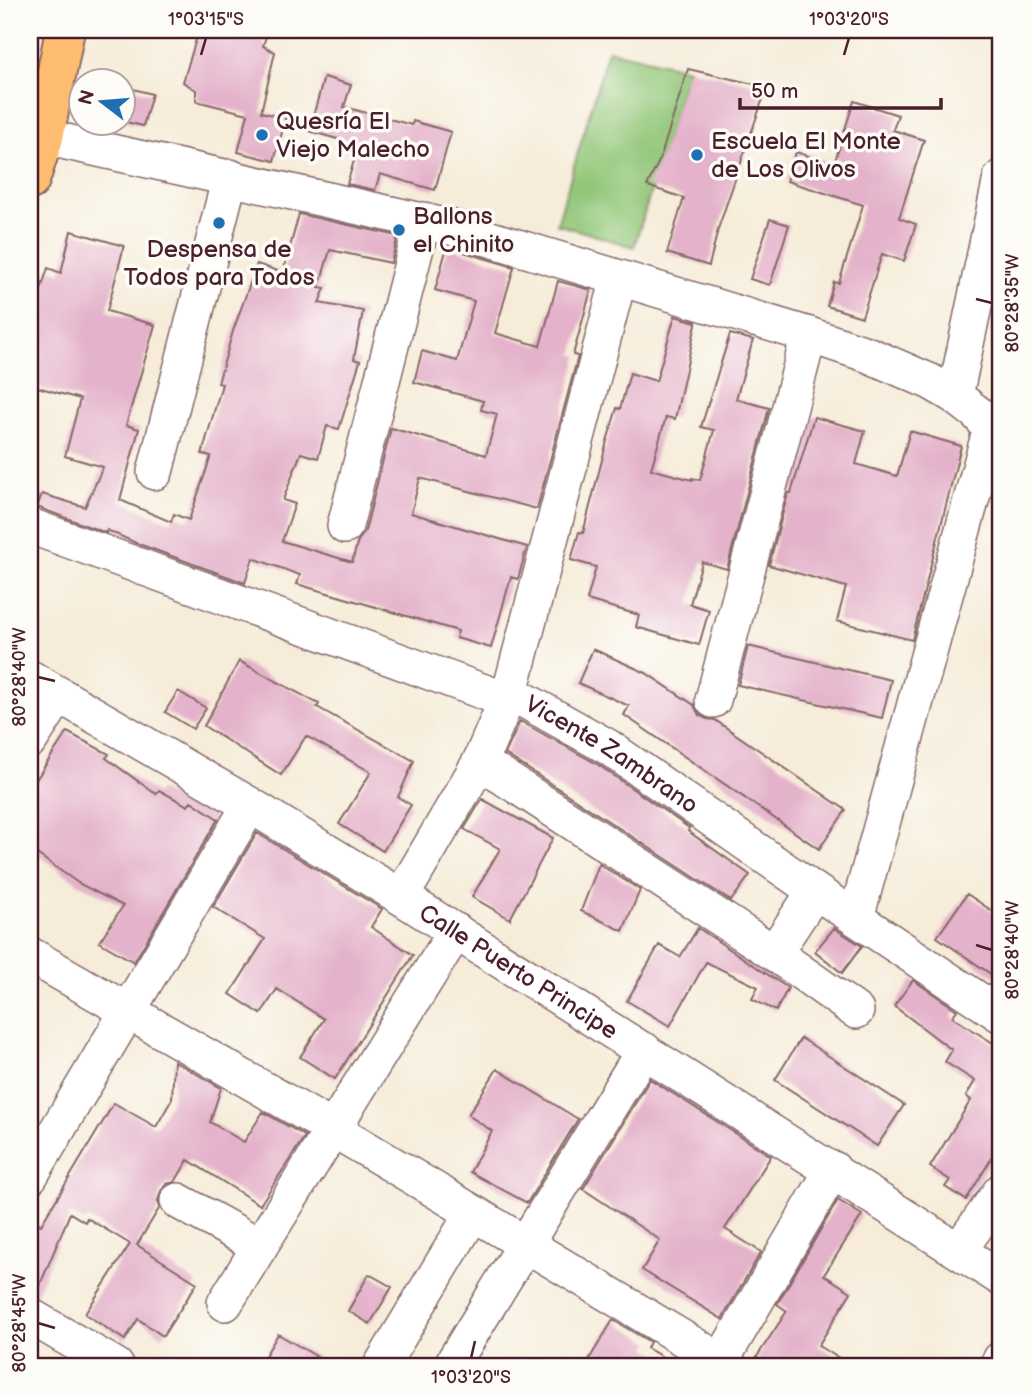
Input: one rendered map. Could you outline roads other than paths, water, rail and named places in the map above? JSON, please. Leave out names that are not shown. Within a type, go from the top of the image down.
[{"type":"main road","points":[[30,180],[44,137],[65,30]]},
{"type":"street","points":[[44,137],[423,220],[809,335],[900,367],[955,396],[996,433],[856,918]]},
{"type":"street","points":[[155,472],[230,177]]},
{"type":"street","points":[[955,396],[1001,180]]},
{"type":"street","points":[[345,526],[423,220]]},
{"type":"street","points":[[401,897],[480,762],[508,696],[619,278]]},
{"type":"street","points":[[713,700],[809,335]]},
{"type":"street","name":"Vicente Zambrano","points":[[30,526],[508,696],[608,747],[815,891],[1001,1014]]},
{"type":"street","name":"Calle Puerto Principe","points":[[30,678],[250,805],[401,897],[1001,1278]]},
{"type":"street","points":[[30,740],[59,695]]},
{"type":"street","points":[[480,762],[774,953],[856,1011]]},
{"type":"street","points":[[30,1177],[250,805]]},
{"type":"street","points":[[774,953],[815,891]]},
{"type":"street","points":[[225,1303],[456,931]]},
{"type":"street","points":[[30,955],[333,1129],[723,1364],[833,1170]]},
{"type":"street","points":[[451,1366],[644,1050]]},
{"type":"street","points":[[959,1250],[1001,1191]]},
{"type":"street","points":[[178,1201],[260,1245]]},
{"type":"street","points":[[381,1366],[473,1213]]},
{"type":"street","points":[[30,1317],[116,1366]]},
{"type":"street","points":[[997,1366],[1001,1359]]},
{"type":"place","name":"Quesría El Viejo Malecho","points":[[262,135]]},
{"type":"place","name":"Escuela El Monte de Los Olivos","points":[[697,155]]},
{"type":"place","name":"Despensa de Todos para Todos","points":[[219,223]]},
{"type":"place","name":"Ballons el Chinito","points":[[399,230]]}]
